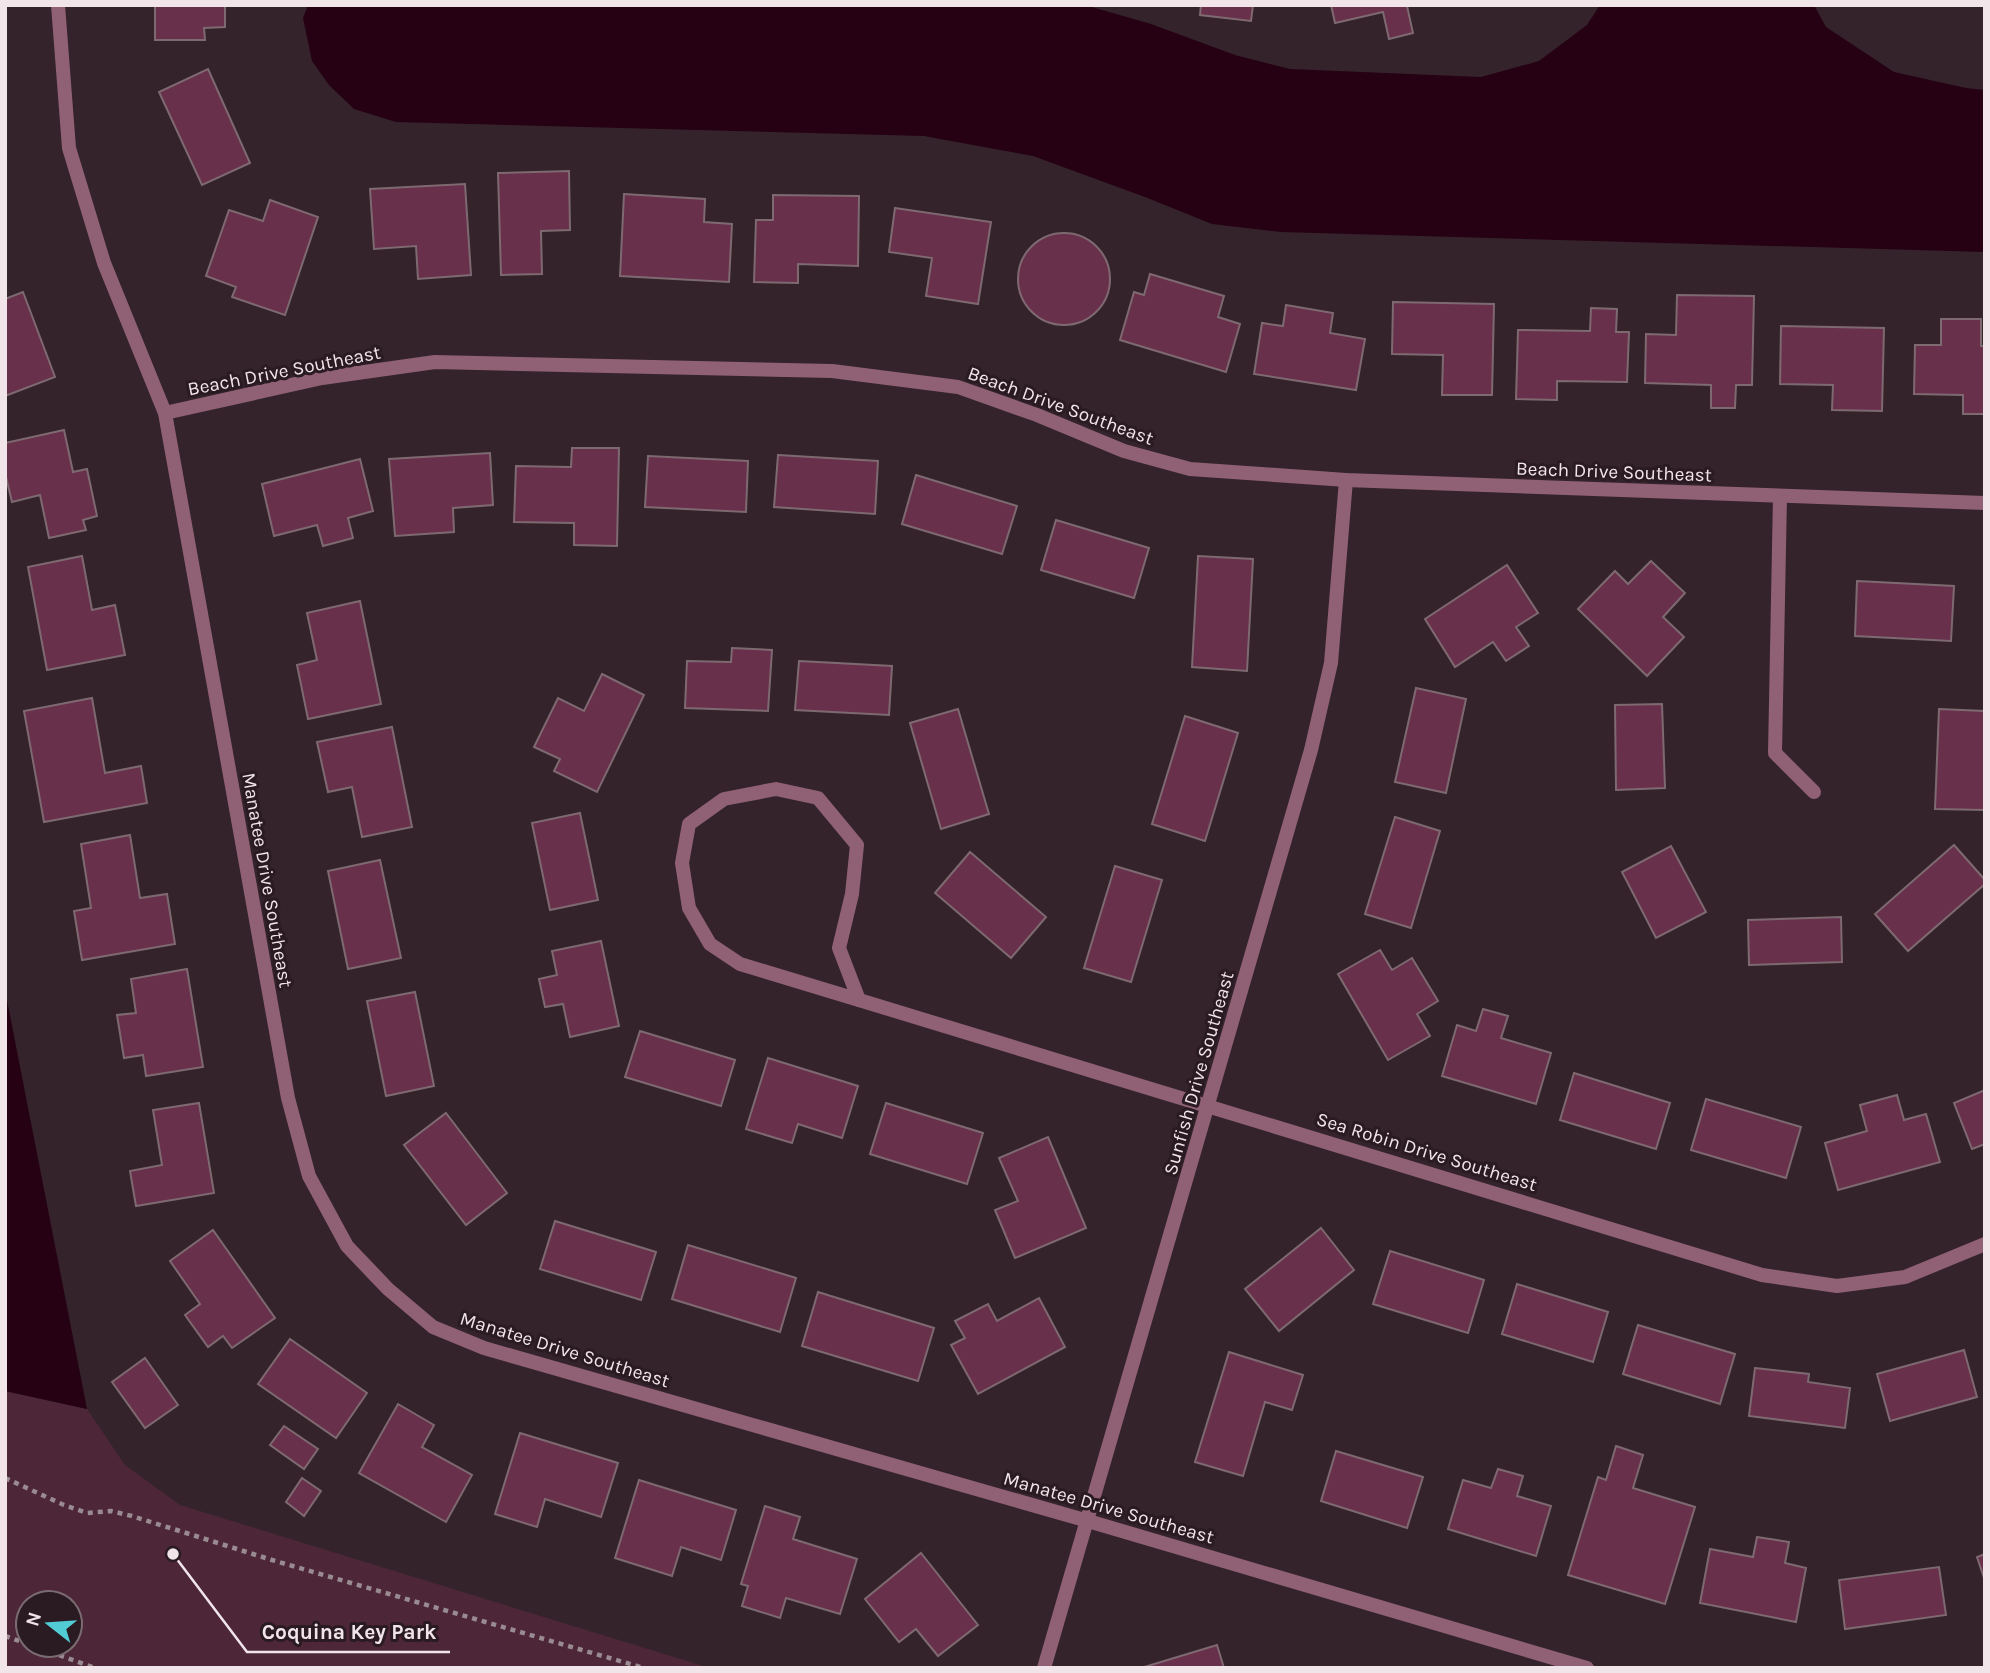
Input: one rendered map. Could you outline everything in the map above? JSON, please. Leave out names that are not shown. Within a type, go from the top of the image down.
[{"type":"street","name":"Manatee Drive Southeast","points":[[58,5],[69,148],[104,263],[165,413],[288,1098],[309,1176],[347,1246],[388,1289],[433,1327],[484,1348],[1088,1521],[1587,1668]]},
{"type":"street","name":"Beach Drive Southeast","points":[[165,413],[322,378],[435,362],[832,371],[958,387],[1037,415],[1124,451],[1190,469],[1346,480],[1985,503]]},
{"type":"street","name":"Sunfish Drive Southeast","points":[[1044,1668],[1311,750],[1331,663],[1346,480]]},
{"type":"street","points":[[1780,496],[1775,753],[1814,793]]},
{"type":"street","name":"Sea Robin Drive Southeast","points":[[859,1000],[839,948],[852,894],[857,845],[818,798],[776,789],[724,799],[689,824],[682,863],[689,908],[710,944],[740,964],[1762,1275],[1837,1286],[1905,1277],[1985,1244]]},
{"type":"path","points":[[5,1478],[87,1513],[111,1511],[132,1516],[272,1560],[644,1668]]},
{"type":"path","points":[[71,1659],[95,1668]]},
{"type":"shaded area","points":[[308,5],[1085,5],[1151,24],[1235,55],[1290,69],[1481,77],[1539,61],[1587,25],[1600,5],[1814,5],[1826,27],[1894,72],[1985,90],[1985,252],[1281,232],[1212,224],[1033,156],[924,136],[396,122],[354,109],[329,85],[312,61],[303,18]]},
{"type":"shaded area","points":[[5,990],[87,1409],[5,1391]]},
{"type":"shaded area","points":[[5,1391],[87,1409],[125,1465],[180,1505],[710,1668],[5,1668]]},
{"type":"building","points":[[155,5],[225,5],[225,27],[204,28],[205,40],[155,40]]},
{"type":"building","points":[[1201,5],[1253,5],[1251,21],[1200,15]]},
{"type":"building","points":[[1331,5],[1413,5],[1407,6],[1413,33],[1389,39],[1383,12],[1335,23]]},
{"type":"building","points":[[208,69],[250,163],[202,185],[159,92]]},
{"type":"building","points":[[569,171],[570,230],[541,231],[542,274],[501,275],[498,173]]},
{"type":"building","points":[[465,184],[471,275],[418,279],[416,246],[374,249],[370,189]]},
{"type":"building","points":[[624,194],[705,199],[704,222],[732,224],[729,282],[620,276]]},
{"type":"building","points":[[773,195],[859,196],[858,266],[798,264],[798,283],[754,282],[756,220],[773,220]]},
{"type":"building","points":[[270,200],[318,217],[285,315],[232,297],[236,287],[206,276],[229,210],[263,221]]},
{"type":"building","points":[[895,208],[991,222],[978,304],[926,296],[932,258],[889,252]]},
{"type":"building","points":[[1064,233],[1082,237],[1096,247],[1106,261],[1110,279],[1106,297],[1096,311],[1082,321],[1064,325],[1046,321],[1032,311],[1022,297],[1018,279],[1022,261],[1032,247],[1046,237]]},
{"type":"building","points":[[1150,274],[1224,296],[1218,317],[1240,324],[1226,372],[1120,340],[1134,292],[1144,295]]},
{"type":"building","points":[[23,292],[55,377],[5,396],[5,299]]},
{"type":"building","points":[[1677,295],[1754,296],[1752,385],[1736,385],[1735,408],[1711,408],[1711,385],[1645,383],[1646,334],[1676,335]]},
{"type":"building","points":[[1393,302],[1494,304],[1492,395],[1442,395],[1443,355],[1392,354]]},
{"type":"building","points":[[1286,305],[1333,313],[1330,333],[1365,339],[1356,390],[1254,374],[1262,323],[1283,326]]},
{"type":"building","points":[[1591,308],[1617,309],[1616,332],[1629,332],[1627,382],[1557,381],[1557,400],[1516,399],[1518,330],[1590,331]]},
{"type":"building","points":[[1941,319],[1981,319],[1981,346],[1985,346],[1985,414],[1963,414],[1963,395],[1914,394],[1915,345],[1941,345]]},
{"type":"building","points":[[1781,326],[1884,328],[1882,411],[1832,410],[1833,385],[1780,384]]},
{"type":"building","points":[[64,430],[73,472],[87,469],[97,516],[83,520],[86,530],[49,538],[40,495],[12,502],[5,473],[5,443]]},
{"type":"building","points":[[572,448],[619,448],[617,546],[574,545],[574,523],[514,522],[516,466],[571,467]]},
{"type":"building","points":[[490,453],[493,505],[453,508],[454,532],[395,536],[389,459]]},
{"type":"building","points":[[778,455],[878,461],[875,514],[774,507]]},
{"type":"building","points":[[648,456],[748,461],[746,512],[645,507]]},
{"type":"building","points":[[360,459],[373,511],[348,518],[353,538],[323,546],[317,525],[274,536],[262,484]]},
{"type":"building","points":[[916,475],[1017,506],[1002,554],[902,524]]},
{"type":"building","points":[[1056,520],[1149,548],[1134,598],[1041,570]]},
{"type":"building","points":[[82,556],[92,610],[115,605],[125,655],[47,670],[28,567]]},
{"type":"building","points":[[1198,556],[1253,559],[1247,671],[1192,667]]},
{"type":"building","points":[[1651,561],[1685,593],[1663,617],[1684,637],[1647,676],[1578,609],[1615,571],[1628,584]]},
{"type":"building","points":[[1507,565],[1538,613],[1516,627],[1529,646],[1506,661],[1493,642],[1455,667],[1425,619]]},
{"type":"building","points":[[1857,581],[1954,586],[1951,641],[1855,636]]},
{"type":"building","points":[[360,601],[381,704],[308,719],[297,665],[317,660],[307,613]]},
{"type":"building","points":[[732,648],[772,650],[768,711],[685,708],[687,661],[731,662]]},
{"type":"building","points":[[799,661],[892,666],[889,715],[795,710]]},
{"type":"building","points":[[602,674],[644,695],[597,792],[554,771],[560,759],[534,747],[558,698],[584,711]]},
{"type":"building","points":[[1416,688],[1466,699],[1446,793],[1395,782]]},
{"type":"building","points":[[92,698],[105,773],[141,766],[147,803],[44,822],[24,711]]},
{"type":"building","points":[[1662,704],[1665,788],[1616,790],[1615,705]]},
{"type":"building","points":[[958,709],[989,814],[941,829],[910,723]]},
{"type":"building","points":[[1939,709],[1985,711],[1985,810],[1935,809]]},
{"type":"building","points":[[1185,716],[1238,733],[1205,841],[1152,824]]},
{"type":"building","points":[[392,727],[412,827],[362,837],[352,787],[328,792],[317,742]]},
{"type":"building","points":[[580,813],[598,900],[550,910],[532,823]]},
{"type":"building","points":[[1395,817],[1440,831],[1411,928],[1365,914]]},
{"type":"building","points":[[130,835],[140,898],[167,894],[175,944],[82,960],[74,911],[91,908],[81,844]]},
{"type":"building","points":[[1954,845],[1985,880],[1985,884],[1908,951],[1875,914]]},
{"type":"building","points":[[1671,846],[1706,912],[1656,938],[1622,872]]},
{"type":"building","points":[[970,852],[1046,917],[1011,958],[935,893]]},
{"type":"building","points":[[380,860],[401,958],[348,969],[328,871]]},
{"type":"building","points":[[1115,866],[1162,880],[1131,982],[1084,968]]},
{"type":"building","points":[[1841,917],[1842,962],[1749,965],[1748,920]]},
{"type":"building","points":[[601,941],[619,1026],[570,1037],[563,1004],[545,1007],[539,979],[557,975],[552,951]]},
{"type":"building","points":[[1380,950],[1392,970],[1412,958],[1438,1001],[1417,1014],[1430,1036],[1388,1060],[1338,974]]},
{"type":"building","points":[[187,969],[203,1067],[146,1076],[143,1055],[124,1058],[117,1015],[136,1013],[131,979]]},
{"type":"building","points":[[415,992],[434,1086],[386,1096],[367,1001]]},
{"type":"building","points":[[1483,1009],[1508,1016],[1501,1038],[1551,1053],[1536,1104],[1442,1076],[1457,1025],[1476,1031]]},
{"type":"building","points":[[640,1031],[735,1060],[721,1106],[625,1077]]},
{"type":"building","points":[[768,1058],[858,1086],[842,1138],[798,1124],[792,1143],[746,1129]]},
{"type":"building","points":[[1574,1073],[1670,1103],[1656,1149],[1560,1120]]},
{"type":"building","points":[[1985,1090],[1985,1144],[1972,1149],[1954,1103]]},
{"type":"building","points":[[1897,1095],[1904,1120],[1926,1114],[1940,1162],[1838,1190],[1825,1143],[1867,1131],[1860,1105]]},
{"type":"building","points":[[1706,1099],[1801,1127],[1786,1178],[1691,1150]]},
{"type":"building","points":[[199,1103],[214,1193],[136,1206],[130,1171],[162,1165],[153,1110]]},
{"type":"building","points":[[886,1103],[983,1133],[967,1184],[870,1154]]},
{"type":"building","points":[[446,1113],[507,1193],[466,1225],[404,1145]]},
{"type":"building","points":[[1048,1137],[1086,1228],[1015,1258],[995,1210],[1018,1201],[999,1158]]},
{"type":"building","points":[[555,1221],[656,1252],[641,1300],[540,1269]]},
{"type":"building","points":[[1321,1228],[1354,1270],[1279,1331],[1245,1289]]},
{"type":"building","points":[[213,1230],[275,1318],[232,1348],[223,1336],[208,1347],[185,1315],[200,1304],[170,1261]]},
{"type":"building","points":[[688,1245],[796,1278],[780,1332],[672,1299]]},
{"type":"building","points":[[1390,1251],[1484,1280],[1468,1333],[1373,1304]]},
{"type":"building","points":[[1517,1284],[1608,1312],[1593,1362],[1502,1334]]},
{"type":"building","points":[[818,1292],[934,1328],[918,1381],[802,1346]]},
{"type":"building","points":[[1039,1298],[1065,1347],[978,1394],[951,1345],[965,1338],[955,1321],[988,1304],[997,1321]]},
{"type":"building","points":[[1638,1325],[1735,1354],[1720,1404],[1623,1374]]},
{"type":"building","points":[[290,1339],[367,1393],[336,1438],[258,1384]]},
{"type":"building","points":[[1964,1350],[1977,1397],[1890,1421],[1877,1374]]},
{"type":"building","points":[[1229,1352],[1303,1375],[1292,1410],[1265,1402],[1243,1476],[1195,1462]]},
{"type":"building","points":[[145,1358],[178,1405],[145,1428],[112,1382]]},
{"type":"building","points":[[1755,1368],[1809,1374],[1808,1382],[1850,1388],[1845,1428],[1749,1416]]},
{"type":"building","points":[[398,1404],[434,1425],[422,1447],[472,1475],[446,1522],[359,1473]]},
{"type":"building","points":[[284,1426],[318,1449],[304,1469],[270,1445]]},
{"type":"building","points":[[520,1433],[618,1463],[601,1517],[545,1499],[537,1527],[495,1514]]},
{"type":"building","points":[[1616,1446],[1643,1455],[1633,1488],[1695,1507],[1665,1604],[1568,1575],[1598,1477],[1606,1480]]},
{"type":"building","points":[[1336,1451],[1423,1477],[1407,1528],[1321,1501]]},
{"type":"building","points":[[1498,1469],[1523,1476],[1517,1496],[1551,1506],[1536,1556],[1448,1529],[1463,1480],[1491,1488]]},
{"type":"building","points":[[302,1478],[321,1491],[304,1516],[286,1502]]},
{"type":"building","points":[[639,1480],[736,1510],[721,1560],[681,1547],[672,1576],[615,1558]]},
{"type":"building","points":[[765,1506],[800,1517],[793,1539],[857,1559],[840,1614],[786,1598],[780,1618],[742,1606],[748,1586],[741,1584]]},
{"type":"building","points":[[1757,1537],[1789,1542],[1785,1563],[1806,1568],[1796,1622],[1700,1603],[1710,1549],[1753,1557]]},
{"type":"building","points":[[921,1553],[978,1625],[938,1656],[916,1629],[899,1642],[865,1599]]},
{"type":"building","points":[[1985,1554],[1985,1581],[1977,1557]]},
{"type":"building","points":[[1939,1567],[1946,1615],[1845,1629],[1839,1580]]},
{"type":"building","points":[[1217,1645],[1224,1668],[1141,1668]]},
{"type":"place","name":"Coquina Key Park","points":[[173,1554]]}]
